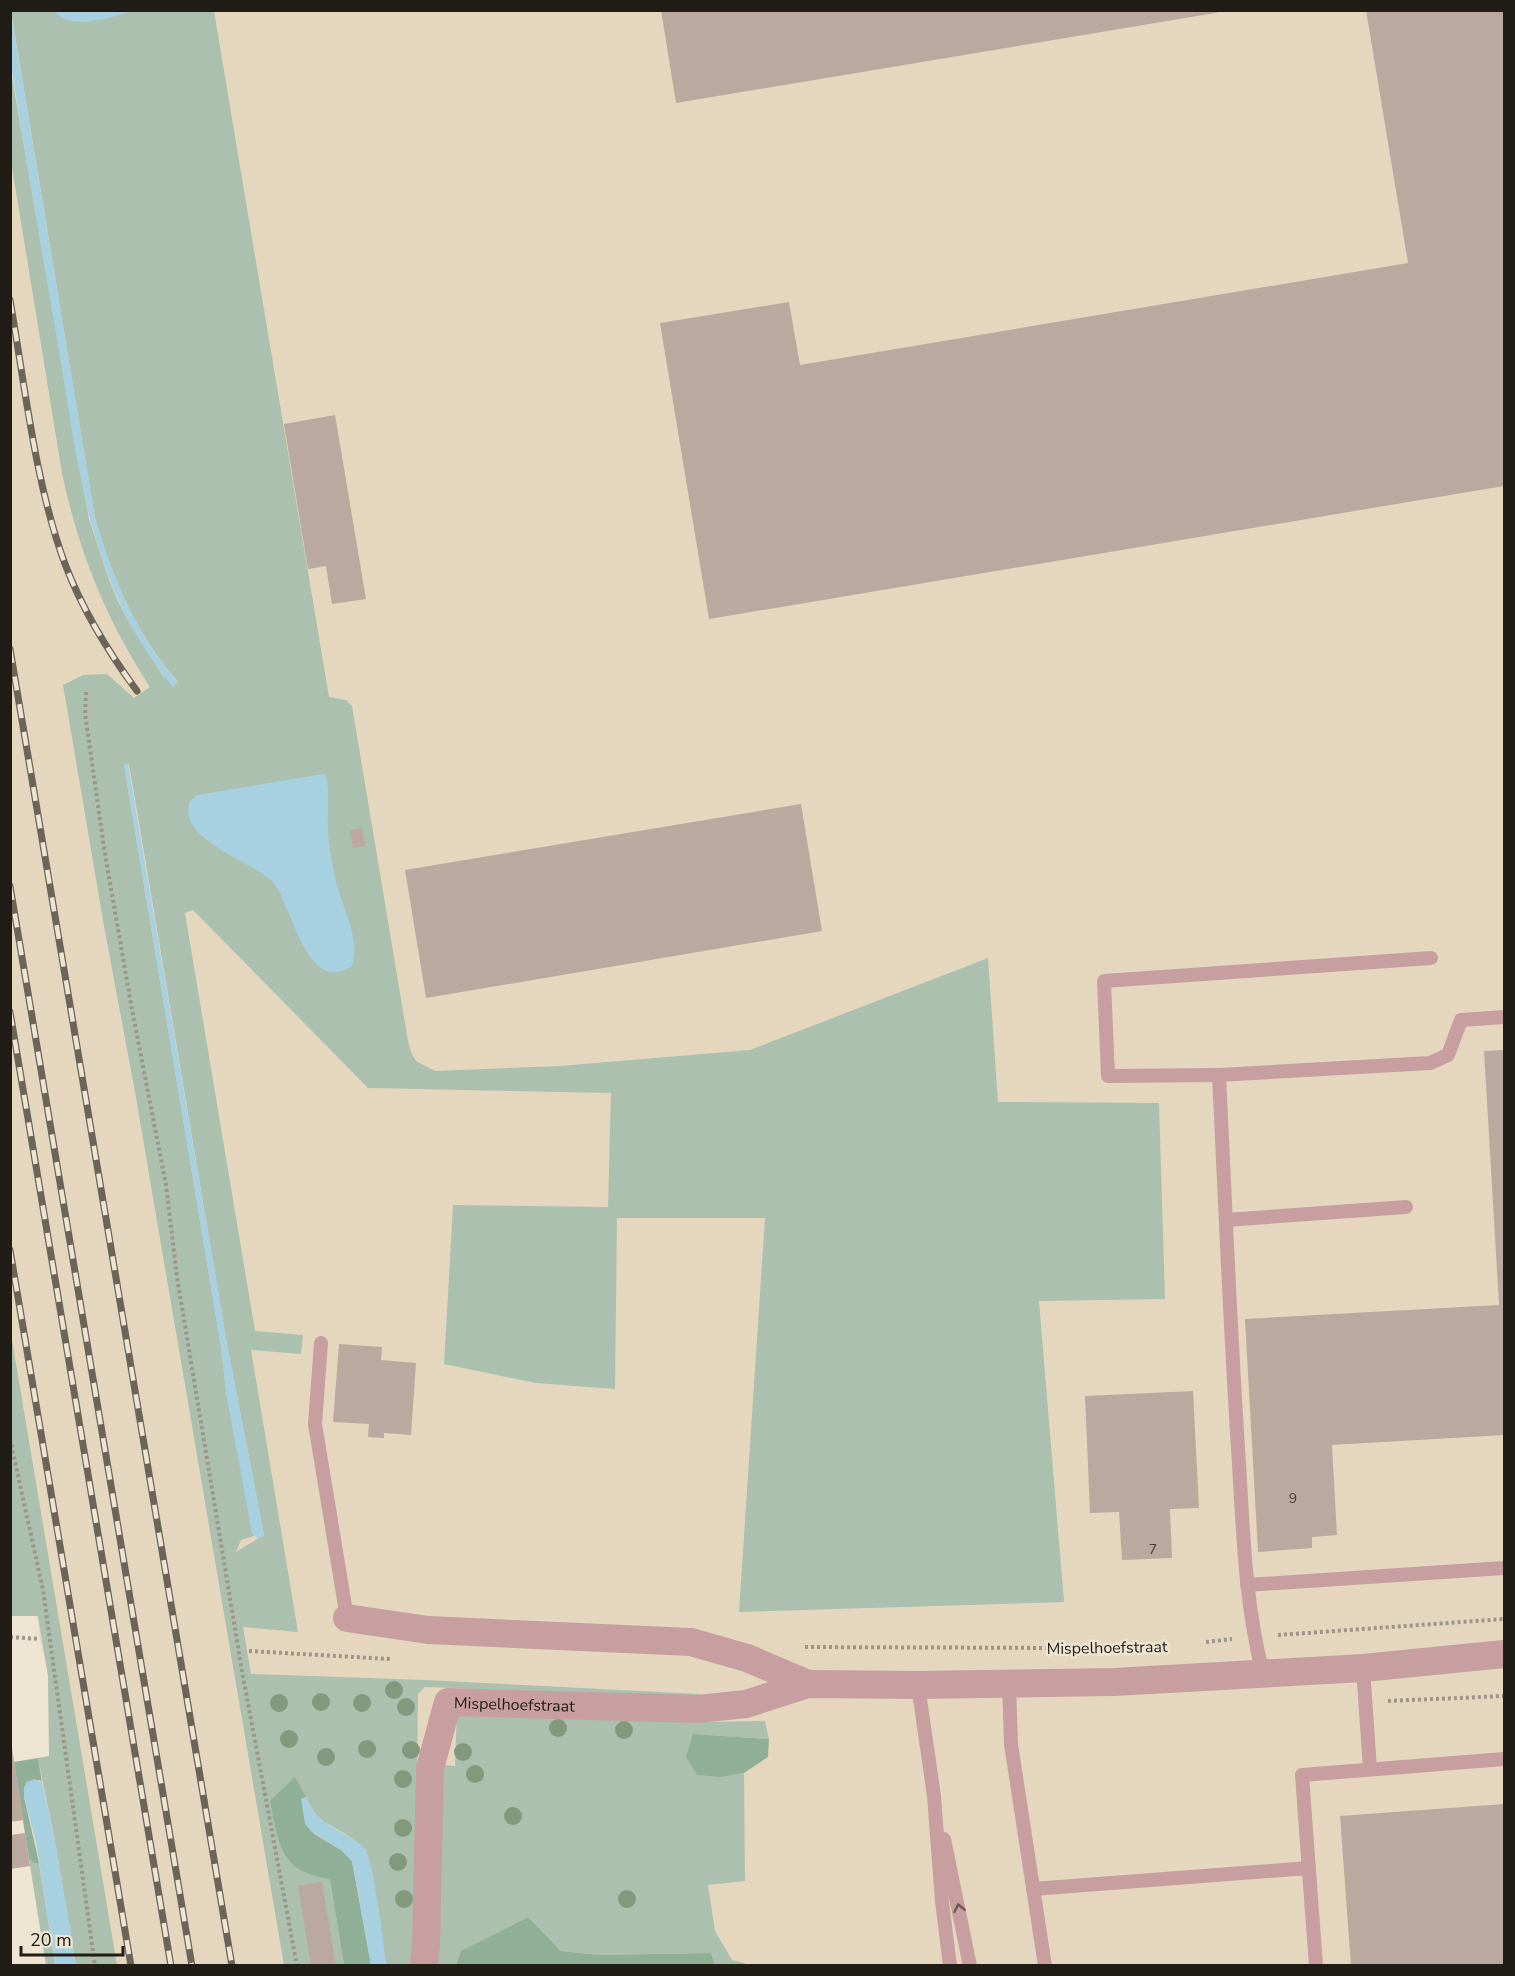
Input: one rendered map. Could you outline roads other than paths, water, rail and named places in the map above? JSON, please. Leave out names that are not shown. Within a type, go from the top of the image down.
[{"type":"street","name":"Mispelhoefstraat","points":[[347,1618],[428,1630],[691,1642],[747,1658],[808,1684]]},
{"type":"street","name":"Mispelhoefstraat","points":[[424,1965],[430,1768],[448,1702],[698,1709],[746,1704],[808,1684],[1114,1682],[1363,1668],[1504,1654]]},
{"type":"lane","points":[[1431,958],[1104,981],[1108,1076],[1219,1075],[1430,1063],[1448,1055],[1461,1020],[1504,1017]]},
{"type":"lane","points":[[1219,1075],[1234,1388],[1247,1585],[1254,1637],[1263,1674]]},
{"type":"lane","points":[[1226,1220],[1407,1207]]},
{"type":"lane","points":[[321,1343],[315,1424],[347,1618]]},
{"type":"lane","points":[[1247,1585],[1504,1568]]},
{"type":"lane","points":[[1363,1668],[1370,1769]]},
{"type":"lane","points":[[918,1684],[934,1796],[942,1901],[950,1965]]},
{"type":"lane","points":[[1009,1684],[1011,1744],[1045,1965]]},
{"type":"lane","points":[[1316,1965],[1302,1774],[1504,1760]]},
{"type":"lane","points":[[934,1796],[954,1881],[970,1965]]},
{"type":"lane","points":[[1033,1889],[1309,1868]]},
{"type":"water","points":[[55,11],[134,11],[81,22],[62,18]]},
{"type":"water","points":[[11,13],[95,518],[127,605],[163,664],[178,683],[173,687],[144,648],[122,607],[104,565],[91,522],[72,432],[11,66]]},
{"type":"water","points":[[128,764],[227,1344],[263,1537],[257,1538],[252,1533],[227,1397],[221,1347],[124,765]]},
{"type":"water","points":[[326,775],[327,782],[328,830],[332,862],[354,945],[352,966],[336,972],[323,969],[312,959],[302,944],[273,882],[264,874],[219,849],[205,838],[194,827],[189,815],[190,801],[197,795]]},
{"type":"water","points":[[34,1779],[42,1782],[55,1841],[76,1965],[55,1965],[36,1841],[24,1797],[27,1782]]},
{"type":"water","points":[[306,1797],[320,1818],[359,1844],[368,1856],[378,1904],[386,1965],[371,1965],[352,1861],[341,1850],[311,1831],[305,1824],[301,1799]]},
{"type":"railway","points":[[10,300],[38,468],[65,564],[106,646],[137,691]]},
{"type":"railway","points":[[10,649],[232,1966]]},
{"type":"railway","points":[[10,886],[192,1966]]},
{"type":"railway","points":[[10,1012],[171,1966]]},
{"type":"railway","points":[[10,1250],[131,1966]]}]
